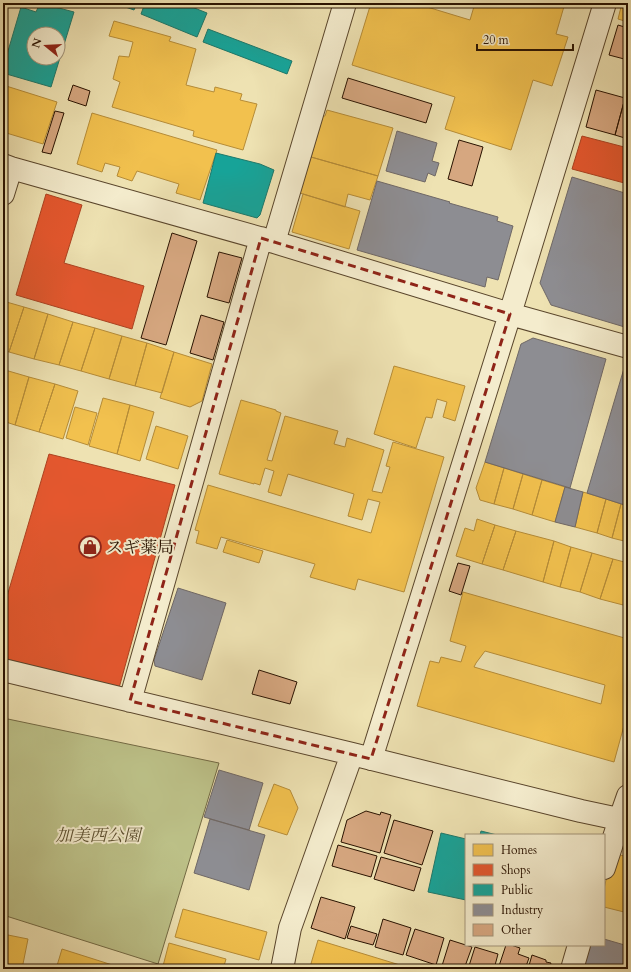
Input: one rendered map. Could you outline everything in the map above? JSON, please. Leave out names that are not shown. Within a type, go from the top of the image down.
[{"type":"street","points":[[130,701],[268,240],[345,3]]},
{"type":"street","points":[[282,969],[290,928],[362,757],[510,314],[605,3]]},
{"type":"street","points":[[3,194],[7,167],[268,240],[510,314],[628,347]]},
{"type":"street","points":[[3,670],[624,820]]},
{"type":"street","points":[[605,866],[624,820],[628,796]]},
{"type":"street","points":[[572,969],[580,946]]},
{"type":"highlighted area","points":[[261,238],[510,314],[371,759],[130,701]]},
{"type":"green space","name":"加美西公園","points":[[3,718],[219,763],[158,964],[3,915]]},
{"type":"building: Homes","points":[[371,3],[414,3],[470,20],[475,3],[565,3],[556,34],[568,37],[552,86],[533,80],[511,150],[445,129],[455,97],[352,65]]},
{"type":"building: Homes","points":[[622,3],[628,3],[628,22],[618,19]]},
{"type":"building: Homes","points":[[114,21],[171,37],[169,41],[196,49],[186,85],[214,92],[215,87],[242,94],[240,100],[257,104],[243,150],[193,136],[194,131],[112,107],[120,82],[113,79],[119,56],[129,57],[133,42],[109,36]]},
{"type":"building: Homes","points":[[3,85],[57,102],[43,144],[3,132]]},
{"type":"building: Homes","points":[[327,110],[393,128],[378,176],[311,157],[323,116],[325,116]]},
{"type":"building: Homes","points":[[92,113],[217,150],[200,200],[176,193],[179,184],[137,171],[132,181],[117,176],[120,167],[105,163],[102,172],[77,164]]},
{"type":"building: Homes","points":[[311,157],[378,176],[370,200],[348,194],[345,207],[300,193]]},
{"type":"building: Homes","points":[[303,194],[360,211],[349,249],[292,232]]},
{"type":"building: Homes","points":[[3,301],[24,307],[9,352],[3,350]]},
{"type":"building: Homes","points":[[24,307],[48,314],[34,359],[9,352]]},
{"type":"building: Homes","points":[[48,314],[73,322],[59,365],[34,359]]},
{"type":"building: Homes","points":[[73,322],[95,328],[81,371],[59,365]]},
{"type":"building: Homes","points":[[95,328],[122,336],[109,379],[81,371]]},
{"type":"building: Homes","points":[[122,336],[147,343],[135,386],[109,379]]},
{"type":"building: Homes","points":[[147,343],[174,352],[162,393],[135,386]]},
{"type":"building: Homes","points":[[174,352],[212,364],[202,401],[190,407],[160,398]]},
{"type":"building: Homes","points":[[394,366],[465,386],[455,421],[443,417],[447,402],[437,399],[432,418],[426,417],[416,448],[374,434]]},
{"type":"building: Homes","points":[[5,370],[29,377],[15,425],[3,421],[3,376]]},
{"type":"building: Homes","points":[[29,377],[55,384],[39,432],[15,425]]},
{"type":"building: Homes","points":[[55,384],[78,391],[63,439],[39,432]]},
{"type":"building: Homes","points":[[103,398],[130,405],[117,454],[89,446]]},
{"type":"building: Homes","points":[[241,400],[276,410],[281,413],[267,460],[272,461],[285,416],[338,431],[334,444],[345,447],[347,438],[384,450],[372,491],[382,493],[390,467],[386,466],[393,442],[444,457],[404,592],[358,579],[355,590],[310,577],[315,564],[221,537],[217,549],[196,543],[199,531],[195,530],[208,485],[371,533],[380,502],[368,499],[362,520],[348,516],[354,494],[288,474],[281,496],[268,492],[274,471],[265,468],[260,485],[219,474]]},
{"type":"building: Homes","points":[[130,405],[154,412],[140,461],[117,454]]},
{"type":"building: Homes","points":[[75,407],[97,413],[88,445],[66,438]]},
{"type":"building: Homes","points":[[156,426],[188,436],[178,469],[146,459]]},
{"type":"building: Homes","points":[[485,462],[504,468],[494,504],[480,500],[476,488]]},
{"type":"building: Homes","points":[[504,468],[523,474],[513,509],[494,504]]},
{"type":"building: Homes","points":[[523,474],[542,480],[532,515],[513,509]]},
{"type":"building: Homes","points":[[542,480],[565,487],[555,522],[532,515]]},
{"type":"building: Homes","points":[[583,492],[606,499],[597,533],[575,527]]},
{"type":"building: Homes","points":[[606,499],[621,504],[612,538],[597,533]]},
{"type":"building: Homes","points":[[621,504],[628,506],[628,542],[612,538]]},
{"type":"building: Homes","points":[[477,519],[495,525],[482,564],[456,556],[465,528],[474,531]]},
{"type":"building: Homes","points":[[495,525],[516,531],[503,570],[482,564]]},
{"type":"building: Homes","points":[[516,531],[554,541],[543,582],[503,570]]},
{"type":"building: Homes","points":[[227,540],[263,551],[259,563],[223,552]]},
{"type":"building: Homes","points":[[554,541],[571,547],[560,587],[543,582]]},
{"type":"building: Homes","points":[[571,547],[592,553],[580,592],[560,587]]},
{"type":"building: Homes","points":[[592,553],[613,559],[600,599],[580,592]]},
{"type":"building: Homes","points":[[613,559],[628,563],[627,606],[600,599]]},
{"type":"building: Homes","points":[[463,592],[628,639],[628,690],[626,697],[628,697],[628,711],[614,762],[417,706],[430,661],[439,663],[441,657],[461,662],[466,646],[450,641]],"holes":[[[485,651],[605,685],[601,704],[474,667]]]},
{"type":"building: Homes","points":[[274,784],[290,790],[298,808],[287,835],[258,826]]},
{"type":"building: Homes","points":[[612,853],[628,857],[628,913],[605,907],[605,884]]},
{"type":"building: Homes","points":[[183,909],[267,932],[259,960],[175,937]]},
{"type":"building: Homes","points":[[3,934],[28,939],[22,969],[3,965]]},
{"type":"building: Homes","points":[[318,940],[413,969],[302,969],[303,965],[310,967]]},
{"type":"building: Homes","points":[[169,943],[226,959],[224,966],[236,969],[164,969],[165,967],[163,966]]},
{"type":"building: Homes","points":[[62,949],[125,969],[56,969]]},
{"type":"building: Shops","points":[[582,136],[628,148],[628,184],[572,169]]},
{"type":"building: Shops","points":[[46,194],[82,205],[64,263],[144,286],[132,329],[16,295]]},
{"type":"building: Shops","name":"スギ薬局","points":[[49,454],[175,485],[119,688],[3,658],[3,610]]},
{"type":"building: Public","points":[[40,3],[74,12],[66,38],[66,26],[26,26],[26,66],[57,66],[51,87],[3,73],[3,68],[21,7],[36,12]]},
{"type":"building: Public","points":[[114,3],[137,3],[134,10]]},
{"type":"building: Public","points":[[145,3],[182,3],[207,13],[197,37],[141,14]]},
{"type":"building: Public","points":[[208,29],[292,61],[287,74],[203,42]]},
{"type":"building: Public","points":[[216,153],[260,164],[274,170],[260,215],[257,218],[203,203]]},
{"type":"building: Public","points":[[481,831],[493,834],[480,834]]},
{"type":"building: Public","points":[[441,833],[465,839],[465,900],[428,892]]},
{"type":"building: Industry","points":[[397,131],[437,143],[432,161],[439,163],[435,176],[428,173],[425,182],[386,171]]},
{"type":"building: Industry","points":[[572,177],[628,194],[628,328],[551,305],[540,283]]},
{"type":"building: Industry","points":[[377,181],[498,217],[497,221],[513,226],[498,280],[487,277],[485,287],[357,250]]},
{"type":"building: Industry","points":[[533,338],[606,359],[570,488],[485,462],[521,344]]},
{"type":"building: Industry","points":[[625,365],[628,366],[628,506],[587,493]]},
{"type":"building: Industry","points":[[565,487],[583,492],[575,527],[555,522]]},
{"type":"building: Industry","points":[[178,588],[226,603],[202,680],[155,666],[154,660]]},
{"type":"building: Industry","points":[[219,770],[263,783],[249,830],[204,817]]},
{"type":"building: Industry","points":[[210,819],[265,835],[249,890],[194,873]]},
{"type":"building: Industry","points":[[605,939],[628,946],[628,969],[583,969],[589,946],[605,946]]},
{"type":"building: Other","points":[[618,25],[628,28],[628,60],[609,55]]},
{"type":"building: Other","points":[[348,78],[432,104],[426,123],[342,98]]},
{"type":"building: Other","points":[[73,85],[90,91],[86,106],[68,100]]},
{"type":"building: Other","points":[[596,90],[625,98],[615,135],[586,127]]},
{"type":"building: Other","points":[[625,98],[628,99],[628,139],[615,135]]},
{"type":"building: Other","points":[[55,111],[64,113],[51,154],[42,152]]},
{"type":"building: Other","points":[[459,140],[483,147],[472,186],[448,179]]},
{"type":"building: Other","points":[[172,233],[197,241],[166,345],[141,338]]},
{"type":"building: Other","points":[[219,252],[242,258],[229,303],[207,297]]},
{"type":"building: Other","points":[[201,315],[224,322],[213,360],[190,353]]},
{"type":"building: Other","points":[[458,563],[470,566],[461,595],[449,591]]},
{"type":"building: Other","points":[[259,670],[297,682],[290,704],[252,694]]},
{"type":"building: Other","points":[[366,811],[380,815],[381,812],[391,815],[380,853],[341,842],[347,820]]},
{"type":"building: Other","points":[[394,820],[433,831],[422,865],[384,853]]},
{"type":"building: Other","points":[[338,845],[377,856],[371,877],[332,866]]},
{"type":"building: Other","points":[[381,857],[421,868],[414,891],[374,879]]},
{"type":"building: Other","points":[[321,897],[355,907],[345,939],[311,928]]},
{"type":"building: Other","points":[[383,919],[411,928],[403,955],[375,947]]},
{"type":"building: Other","points":[[351,926],[377,934],[373,945],[347,938]]},
{"type":"building: Other","points":[[415,929],[444,938],[436,965],[406,955]]},
{"type":"building: Other","points":[[450,940],[472,947],[464,969],[441,969]]},
{"type":"building: Other","points":[[506,946],[520,948],[518,954],[529,958],[525,969],[498,969]]},
{"type":"building: Other","points":[[475,947],[498,954],[494,969],[468,969]]},
{"type":"building: Other","points":[[532,955],[551,963],[549,969],[528,969]]},
{"type":"place","name":"スギ薬局","points":[[90,547]]}]
